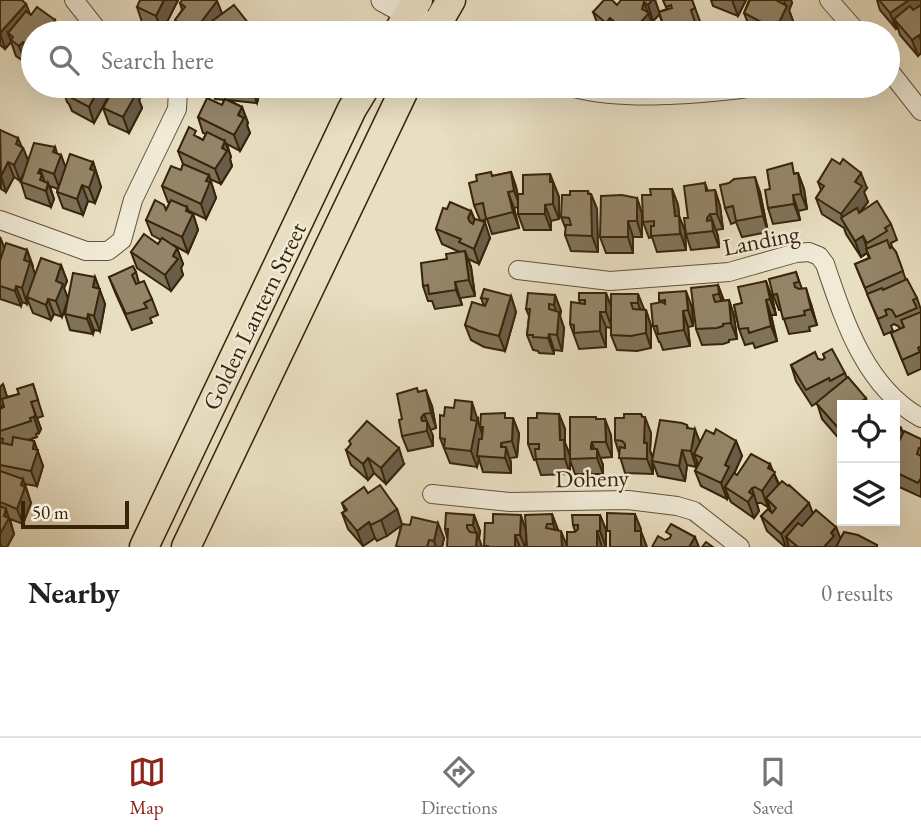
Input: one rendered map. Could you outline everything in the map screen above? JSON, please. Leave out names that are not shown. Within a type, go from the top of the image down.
[{"type":"main road","points":[[442,21],[452,0]]},
{"type":"main road","name":"Golden Lantern Street","points":[[144,547],[359,98]]},
{"type":"main road","name":"Golden Lantern Street","points":[[186,547],[400,98]]},
{"type":"street","points":[[74,0],[91,21]]},
{"type":"street","points":[[383,0],[408,16]]},
{"type":"street","points":[[829,0],[847,21]]},
{"type":"street","points":[[900,84],[921,111]]},
{"type":"street","points":[[0,220],[86,251],[108,251],[122,240],[133,200],[177,109],[178,98]]},
{"type":"street","name":"Landing","points":[[518,270],[610,281],[729,272],[796,253],[809,252],[819,256],[825,264],[847,328],[865,362],[888,391],[921,418]]},
{"type":"street","name":"Doheny","points":[[432,494],[510,502],[628,500],[677,506],[694,511],[740,547]]},
{"type":"building","points":[[0,0],[22,0],[26,4],[0,33]]},
{"type":"building","points":[[140,0],[164,0],[156,16],[137,7]]},
{"type":"building","points":[[182,0],[217,1],[202,21],[175,20],[185,7],[180,3]]},
{"type":"building","points":[[604,0],[612,0],[617,5],[621,0],[652,0],[648,5],[644,2],[642,9],[649,13],[642,21],[614,21],[610,18],[604,21],[593,12]]},
{"type":"building","points":[[663,0],[692,0],[695,8],[691,10],[695,21],[662,21],[659,12],[672,8],[671,5],[666,7]]},
{"type":"building","points":[[750,0],[776,0],[787,6],[780,21],[759,21],[744,13]]},
{"type":"building","points":[[879,0],[909,0],[890,13]]},
{"type":"building","points":[[234,5],[247,21],[212,21]]},
{"type":"building","points":[[921,5],[921,37],[919,35],[912,40],[900,26],[900,21],[894,19],[910,6],[913,10]]},
{"type":"building","points":[[37,7],[55,20],[21,21],[19,46],[11,40],[13,37],[8,33],[26,11],[31,15]]},
{"type":"building","points":[[72,98],[94,98],[89,107]]},
{"type":"building","points":[[108,98],[134,98],[123,117],[103,108]]},
{"type":"building","points":[[207,98],[222,105],[225,99],[242,107],[238,115],[244,118],[234,135],[198,117]]},
{"type":"building","points":[[189,127],[196,131],[194,135],[203,140],[207,132],[225,141],[222,148],[227,151],[215,169],[178,151]]},
{"type":"building","points":[[0,130],[18,138],[16,144],[23,148],[14,165],[8,162],[1,176]]},
{"type":"building","points":[[34,143],[55,147],[53,152],[61,155],[54,174],[40,169],[38,173],[42,174],[40,180],[48,183],[46,191],[21,182]]},
{"type":"building","points":[[70,154],[93,162],[90,169],[95,171],[89,188],[82,185],[77,199],[57,192]]},
{"type":"building","points":[[832,159],[840,164],[843,159],[861,173],[855,182],[862,186],[841,214],[816,198],[824,186],[818,182]]},
{"type":"building","points":[[792,163],[794,174],[798,173],[801,194],[793,195],[794,204],[768,208],[765,190],[770,189],[767,170]]},
{"type":"building","points":[[183,164],[209,175],[206,181],[210,182],[201,204],[162,186],[171,166],[181,170]]},
{"type":"building","points":[[491,172],[492,176],[511,172],[514,191],[508,192],[513,212],[486,219],[483,203],[474,205],[469,183],[477,181],[476,175]]},
{"type":"building","points":[[550,174],[550,182],[553,182],[553,204],[545,205],[545,214],[518,214],[518,194],[523,194],[523,175]]},
{"type":"building","points":[[755,177],[763,216],[736,221],[733,206],[725,208],[720,185],[734,179]]},
{"type":"building","points":[[705,183],[706,191],[715,190],[717,214],[710,214],[707,218],[707,221],[712,220],[713,231],[686,234],[684,218],[688,218],[684,186]]},
{"type":"building","points":[[650,189],[672,189],[675,216],[679,216],[680,234],[651,236],[654,221],[643,222],[642,195],[651,195]]},
{"type":"building","points":[[570,191],[588,191],[588,194],[591,194],[592,236],[565,235],[566,225],[571,225],[569,218],[561,217],[562,195],[570,195]]},
{"type":"building","points":[[622,195],[637,198],[637,221],[628,221],[628,237],[600,237],[601,196]]},
{"type":"building","points":[[155,200],[164,205],[166,210],[171,200],[187,207],[186,211],[193,214],[182,237],[146,220]]},
{"type":"building","points":[[877,201],[891,224],[885,228],[887,231],[867,243],[863,236],[855,241],[841,218],[857,208],[859,213]]},
{"type":"building","points":[[450,202],[471,211],[468,218],[473,224],[475,219],[485,222],[474,249],[459,242],[461,239],[436,229],[443,208],[447,209]]},
{"type":"building","points":[[144,234],[158,244],[162,238],[177,248],[173,256],[178,259],[165,275],[131,252]]},
{"type":"building","points":[[887,240],[890,248],[896,252],[903,271],[865,288],[855,264],[870,258],[866,249]]},
{"type":"building","points":[[6,243],[27,250],[24,260],[30,262],[22,288],[16,286],[15,291],[0,286],[0,261]]},
{"type":"building","points":[[465,251],[469,280],[455,282],[456,290],[429,294],[428,285],[423,286],[421,263],[447,259],[446,254]]},
{"type":"building","points":[[41,258],[61,265],[56,281],[63,284],[56,301],[48,299],[46,305],[27,297]]},
{"type":"building","points":[[133,266],[136,272],[132,275],[136,284],[144,281],[152,299],[144,303],[147,308],[126,314],[109,277]]},
{"type":"building","points":[[796,272],[799,282],[794,283],[795,287],[806,288],[811,309],[804,311],[805,315],[783,319],[777,294],[773,295],[769,279]]},
{"type":"building","points":[[73,273],[95,277],[93,287],[100,289],[94,316],[88,314],[87,319],[65,314]]},
{"type":"building","points":[[907,279],[917,298],[913,300],[917,308],[896,317],[892,310],[885,310],[887,315],[878,319],[867,294]]},
{"type":"building","points":[[766,281],[771,326],[749,333],[748,328],[739,329],[734,305],[742,303],[738,287]]},
{"type":"building","points":[[718,285],[719,294],[713,295],[715,302],[729,300],[731,323],[717,328],[696,329],[691,288]]},
{"type":"building","points":[[484,289],[511,296],[499,336],[465,325],[472,302],[485,306],[488,299],[481,298]]},
{"type":"building","points":[[686,291],[688,310],[683,311],[684,330],[658,334],[657,326],[653,326],[651,304],[665,304],[665,300],[659,301],[659,293]]},
{"type":"building","points":[[528,293],[555,295],[554,305],[549,304],[549,309],[559,312],[557,335],[549,334],[548,338],[527,335],[530,309],[526,309]]},
{"type":"building","points":[[579,293],[606,293],[606,312],[600,312],[600,331],[574,333],[574,325],[570,324],[571,302],[585,304],[585,300],[579,300]]},
{"type":"building","points":[[611,294],[638,294],[638,303],[631,303],[633,309],[646,310],[646,333],[631,336],[611,335]]},
{"type":"building","points":[[921,312],[920,352],[902,360],[891,333],[904,327],[901,320]]},
{"type":"building","points":[[832,349],[845,373],[806,390],[791,365],[815,352],[818,359],[822,360],[825,358],[823,354]]},
{"type":"building","points":[[848,377],[866,398],[837,400],[837,427],[816,403]]},
{"type":"building","points":[[33,384],[38,400],[31,402],[34,417],[30,418],[31,421],[0,431],[0,409],[4,407],[2,399],[19,394],[17,389]]},
{"type":"building","points":[[417,388],[418,392],[426,390],[431,413],[424,414],[421,418],[422,421],[427,421],[427,431],[402,436],[397,394]]},
{"type":"building","points":[[455,400],[472,402],[471,420],[477,421],[471,451],[444,448],[445,439],[440,438],[440,415],[444,416],[445,407],[454,408]]},
{"type":"building","points":[[505,413],[505,418],[513,418],[512,441],[501,443],[501,447],[506,447],[505,458],[477,456],[479,439],[482,439],[481,414]]},
{"type":"building","points":[[537,413],[559,414],[560,440],[564,440],[565,459],[536,459],[535,449],[539,449],[539,444],[528,444],[528,418],[537,418]]},
{"type":"building","points":[[624,414],[641,414],[645,417],[644,443],[647,443],[647,459],[619,458],[620,447],[625,448],[625,444],[615,440],[615,418],[624,418]]},
{"type":"building","points":[[570,417],[605,419],[606,442],[592,442],[591,445],[591,449],[597,449],[597,458],[570,459]]},
{"type":"building","points":[[660,420],[682,423],[687,425],[687,428],[695,429],[691,451],[682,450],[679,466],[652,461]]},
{"type":"building","points":[[367,421],[399,448],[381,468],[368,458],[363,464],[346,450],[351,444],[349,441]]},
{"type":"building","points":[[716,429],[736,441],[725,465],[729,467],[721,483],[695,471],[702,458],[694,454],[706,430],[714,434]]},
{"type":"building","points":[[904,431],[921,439],[921,449],[919,448],[917,454],[921,456],[921,478],[918,483],[900,474],[900,439]]},
{"type":"building","points":[[13,437],[34,441],[33,449],[38,450],[31,471],[0,465],[0,438],[3,439],[2,443],[12,445]]},
{"type":"building","points":[[751,454],[770,464],[768,468],[775,472],[762,491],[752,488],[749,492],[753,495],[748,502],[725,487]]},
{"type":"building","points":[[0,471],[23,479],[21,485],[25,487],[17,509],[0,502]]},
{"type":"building","points":[[782,481],[809,503],[781,534],[761,516],[768,509],[772,513],[776,508],[766,498]]},
{"type":"building","points":[[380,485],[397,509],[371,525],[369,522],[357,531],[342,513],[347,510],[342,503],[364,487],[368,493]]},
{"type":"building","points":[[0,506],[6,509],[4,516],[9,518],[0,534]]},
{"type":"building","points":[[816,510],[836,527],[831,533],[834,536],[824,547],[798,547],[786,537],[798,523],[802,526]]},
{"type":"building","points":[[446,513],[474,515],[473,525],[467,525],[467,528],[470,532],[477,533],[476,547],[447,547]]},
{"type":"building","points":[[607,513],[635,514],[635,531],[641,531],[641,547],[610,547]]},
{"type":"building","points":[[493,514],[521,515],[520,535],[515,535],[515,547],[484,546],[485,523],[493,523]]},
{"type":"building","points":[[552,514],[553,524],[547,524],[546,528],[561,531],[562,547],[527,547],[525,515]]},
{"type":"building","points":[[572,515],[600,515],[597,547],[567,547],[567,532],[575,532],[578,529],[578,525],[573,525]]},
{"type":"building","points":[[412,517],[438,523],[434,541],[429,540],[427,547],[396,546],[402,524],[410,525]]},
{"type":"building","points":[[671,524],[695,537],[689,547],[652,547],[658,536],[665,540],[670,538],[671,535],[666,532]]},
{"type":"building","points":[[844,532],[858,535],[877,545],[836,547]]}]
